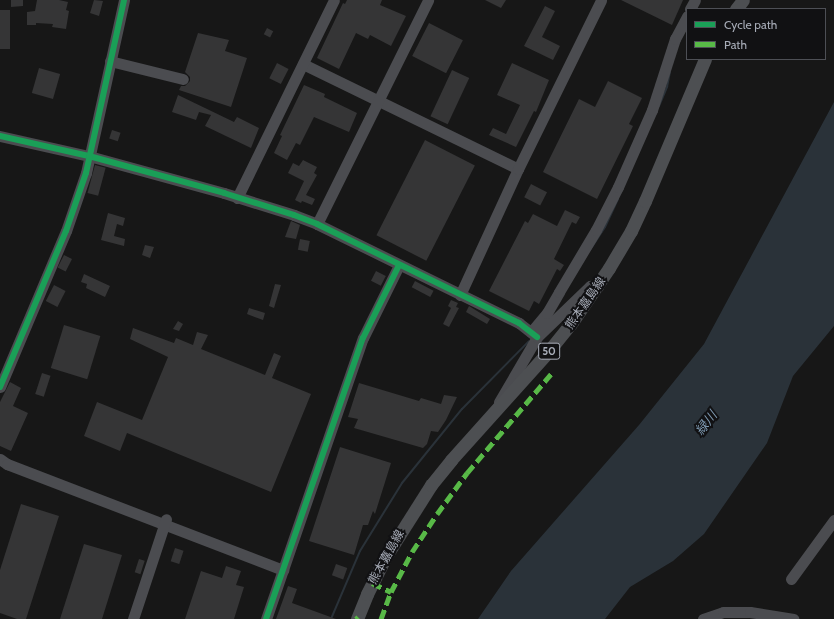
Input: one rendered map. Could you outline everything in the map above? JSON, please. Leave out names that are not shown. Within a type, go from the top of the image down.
[{"type":"main road","points":[[737,8],[743,0]]},
{"type":"main road","name":"熊本嘉島線","points":[[358,619],[367,594],[379,570],[412,512],[451,460],[547,353],[598,287],[631,231],[645,202],[705,60]]},
{"type":"street","points":[[0,387],[66,231],[86,173],[88,156],[124,0]]},
{"type":"street","points":[[237,198],[334,0]]},
{"type":"street","points":[[317,224],[428,0]]},
{"type":"street","points":[[460,295],[518,169],[601,0]]},
{"type":"street","points":[[492,415],[534,334],[596,230],[618,187],[652,110],[675,39],[686,18]]},
{"type":"street","points":[[110,61],[183,79]]},
{"type":"street","points":[[303,64],[518,169]]},
{"type":"street","points":[[0,136],[88,156],[294,215],[317,224],[519,323],[534,334]]},
{"type":"street","points":[[266,619],[363,338],[400,265]]},
{"type":"street","points":[[534,334],[590,286],[598,287]]},
{"type":"street","points":[[0,459],[7,464],[164,524]]},
{"type":"street","points":[[133,619],[166,519],[283,570]]},
{"type":"street","points":[[791,579],[834,520]]},
{"type":"street","points":[[703,619],[723,612],[750,612],[793,619]]},
{"type":"water","name":"緑川","points":[[834,102],[834,326],[793,376],[767,443],[704,534],[673,561],[630,587],[605,619],[478,619],[511,571],[639,425],[704,344]]},
{"type":"building","points":[[11,0],[23,0],[23,6],[11,7]]},
{"type":"building","points":[[37,0],[59,0],[68,2],[66,10],[69,11],[66,29],[52,27],[53,24],[36,23],[36,25],[27,25],[27,12],[35,11]]},
{"type":"building","points":[[94,0],[103,1],[99,16],[90,13]]},
{"type":"building","points":[[347,0],[382,0],[380,5],[406,16],[391,46],[370,35],[368,39],[356,33],[339,69],[317,58],[343,3],[345,4]]},
{"type":"building","points":[[485,0],[506,0],[501,8]]},
{"type":"building","points":[[621,0],[683,0],[672,25]]},
{"type":"building","points":[[545,6],[555,11],[542,37],[560,46],[553,60],[524,46]]},
{"type":"building","points":[[0,10],[10,10],[10,49],[0,49]]},
{"type":"building","points":[[429,23],[463,40],[446,73],[412,56]]},
{"type":"building","points":[[267,28],[273,31],[270,37],[264,34]]},
{"type":"building","points":[[198,33],[229,40],[225,51],[247,58],[231,107],[179,90],[181,86],[185,86],[190,81],[190,77],[185,72]]},
{"type":"building","points":[[277,63],[289,69],[281,84],[269,78]]},
{"type":"building","points":[[512,63],[549,80],[536,112],[534,111],[516,147],[489,135],[493,128],[506,134],[520,105],[497,95]]},
{"type":"building","points":[[39,68],[60,74],[53,99],[32,93]]},
{"type":"building","points":[[452,70],[469,78],[448,124],[430,116]]},
{"type":"building","points":[[608,81],[642,98],[629,124],[633,126],[597,199],[543,172],[579,99],[595,107]]},
{"type":"building","points":[[304,85],[325,94],[324,97],[357,113],[349,132],[314,117],[300,145],[296,143],[287,160],[274,153],[282,136],[280,135]]},
{"type":"building","points":[[178,95],[234,122],[237,117],[259,128],[251,148],[205,126],[211,115],[199,112],[196,120],[172,112]]},
{"type":"building","points":[[112,130],[121,133],[118,141],[109,139]]},
{"type":"building","points":[[425,140],[475,165],[426,261],[376,235]]},
{"type":"building","points":[[303,160],[317,167],[314,173],[317,175],[306,195],[315,199],[312,205],[295,200],[304,181],[288,173],[293,163],[299,166]]},
{"type":"building","points":[[95,165],[106,168],[98,196],[87,193]]},
{"type":"building","points":[[531,184],[547,192],[540,206],[524,197]]},
{"type":"building","points":[[565,210],[580,217],[576,224],[572,222],[554,259],[564,265],[560,271],[557,269],[539,304],[534,301],[529,311],[489,291],[525,221],[528,223],[533,214],[557,226]]},
{"type":"building","points":[[108,213],[125,218],[123,226],[117,224],[114,236],[125,239],[124,246],[101,240]]},
{"type":"building","points":[[291,221],[300,225],[296,239],[285,237]]},
{"type":"building","points":[[300,239],[310,241],[308,252],[298,250]]},
{"type":"building","points":[[145,245],[154,247],[150,258],[142,255]]},
{"type":"building","points":[[64,255],[72,259],[66,272],[58,267]]},
{"type":"building","points":[[376,271],[386,276],[381,286],[371,281]]},
{"type":"building","points":[[84,274],[110,286],[105,297],[86,288],[87,284],[81,282]]},
{"type":"building","points":[[415,281],[434,291],[430,297],[412,287]]},
{"type":"building","points":[[275,284],[281,285],[274,308],[269,306]]},
{"type":"building","points":[[54,285],[66,291],[57,307],[46,301]]},
{"type":"building","points":[[451,300],[458,303],[456,307],[459,308],[449,327],[443,324],[451,308],[448,306]]},
{"type":"building","points":[[469,306],[490,319],[487,324],[466,312]]},
{"type":"building","points":[[249,308],[265,313],[263,320],[247,314]]},
{"type":"building","points":[[178,321],[183,324],[179,331],[173,329]]},
{"type":"building","points":[[64,325],[100,336],[87,379],[51,368]]},
{"type":"building","points":[[133,328],[174,343],[176,338],[193,345],[197,332],[208,335],[201,349],[265,375],[274,353],[281,356],[272,378],[311,394],[271,492],[127,433],[120,451],[84,436],[97,402],[142,420],[168,357],[130,339]]},
{"type":"building","points":[[42,373],[51,376],[44,397],[35,394]]},
{"type":"building","points":[[10,382],[21,388],[13,406],[28,413],[11,451],[0,446],[0,402]]},
{"type":"building","points":[[359,383],[419,401],[421,398],[441,404],[444,395],[457,397],[446,420],[438,432],[431,431],[427,444],[423,448],[354,428],[358,419],[348,417]]},
{"type":"building","points":[[340,447],[391,463],[375,514],[373,511],[368,525],[363,525],[354,555],[309,541]]},
{"type":"building","points":[[21,504],[59,516],[26,619],[17,619],[0,613],[0,570]]},
{"type":"building","points":[[84,544],[122,555],[102,619],[60,619]]},
{"type":"building","points":[[175,548],[184,551],[179,564],[171,561]]},
{"type":"building","points":[[139,559],[145,561],[140,574],[135,572]]},
{"type":"building","points":[[336,564],[347,568],[343,579],[332,575]]},
{"type":"building","points":[[226,566],[241,571],[236,585],[244,587],[234,619],[185,619],[201,571],[222,578]]},
{"type":"building","points":[[288,586],[297,589],[292,603],[336,619],[276,619]]},
{"type":"waterway","points":[[659,106],[667,87],[670,72]]},
{"type":"waterway","points":[[590,250],[605,227],[618,199]]},
{"type":"waterway","points":[[331,619],[360,551],[402,483],[462,409],[529,341]]},
{"type":"marked path","points":[[381,619],[391,592],[412,552],[437,514],[467,473],[551,374]]},
{"type":"marked path","points":[[372,583],[391,592]]},
{"type":"cycle path","points":[[0,387],[66,231],[86,173],[124,0]]},
{"type":"cycle path","points":[[0,136],[89,156],[224,193],[294,215],[317,224],[519,323],[537,337]]},
{"type":"cycle path","points":[[266,619],[363,338],[399,265]]}]
